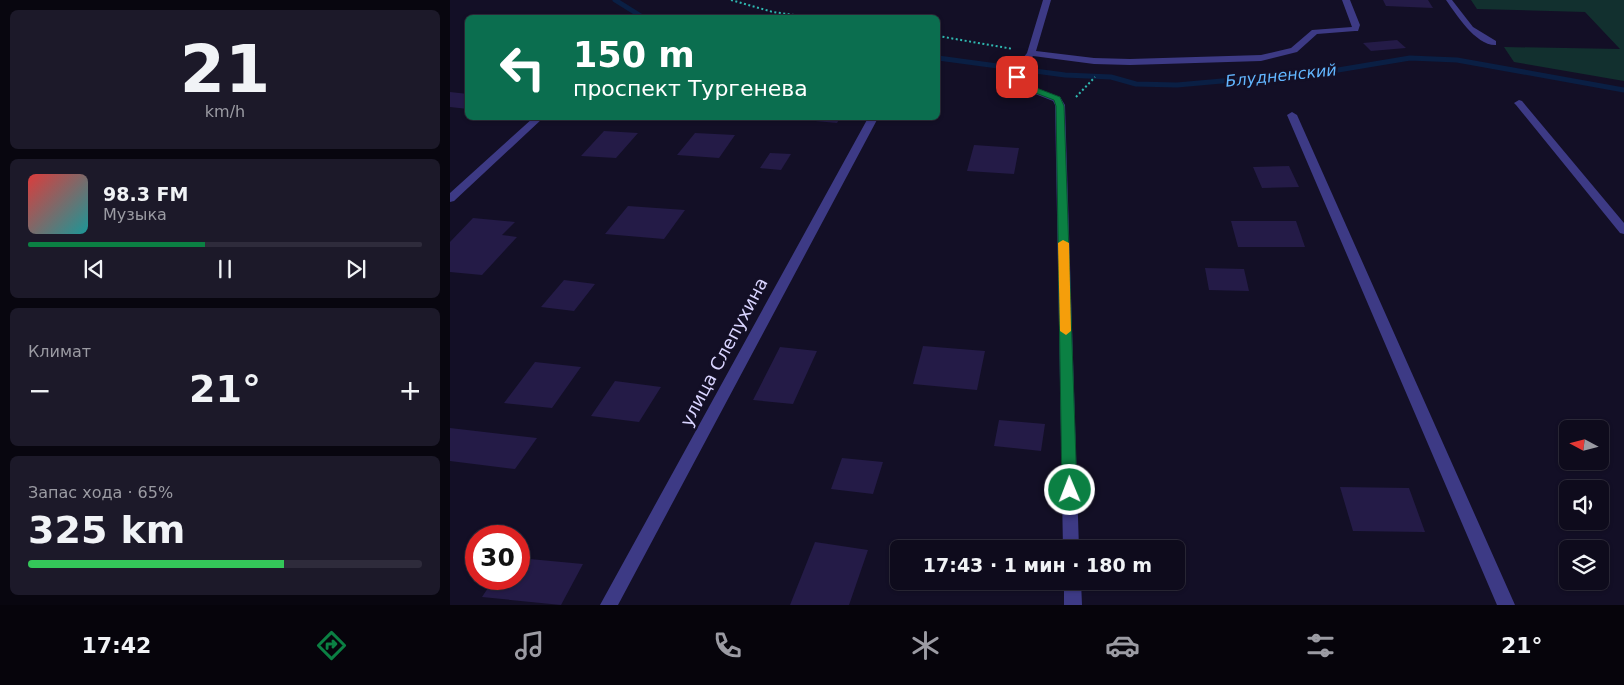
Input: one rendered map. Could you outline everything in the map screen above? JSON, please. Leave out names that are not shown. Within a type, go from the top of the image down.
[{"type":"street","points":[[1024,62],[1031,53],[1048,0]]},
{"type":"street","points":[[1031,53],[1094,61],[1121,62],[1262,58],[1294,50],[1315,32],[1355,29],[1356,25],[1346,0]]},
{"type":"street","points":[[1017,77],[1023,86],[1057,99],[1060,106],[1071,540]]},
{"type":"street","points":[[1519,103],[1624,230]]},
{"type":"street","points":[[1292,115],[1506,605]]},
{"type":"street","points":[[450,199],[536,120]]},
{"type":"street","name":"улица Слепухина","points":[[609,605],[872,120]]},
{"type":"street","points":[[1072,590],[1072,605]]},
{"type":"lane","points":[[1449,0],[1470,29],[1494,43]]},
{"type":"path","points":[[731,0],[772,12],[794,15]]},
{"type":"path","points":[[940,36],[1031,53]]},
{"type":"path","points":[[1057,99],[1079,97],[1094,79]]},
{"type":"green space","points":[[1471,0],[1624,0],[1624,81],[1514,62],[1504,47],[1620,49],[1585,12],[1477,9]]},
{"type":"building","points":[[1383,0],[1428,0],[1433,8],[1386,6]]},
{"type":"building","points":[[1397,40],[1406,48],[1371,51],[1363,43]]},
{"type":"building","points":[[450,92],[465,94],[465,109],[450,107]]},
{"type":"building","points":[[816,120],[839,120],[837,123]]},
{"type":"building","points":[[604,131],[638,133],[616,158],[581,156]]},
{"type":"building","points":[[695,133],[735,135],[719,158],[677,155]]},
{"type":"building","points":[[974,145],[1019,148],[1014,174],[967,171]]},
{"type":"building","points":[[770,153],[791,154],[781,170],[760,168]]},
{"type":"building","points":[[1289,166],[1299,187],[1262,188],[1253,167]]},
{"type":"building","points":[[628,206],[685,210],[664,239],[605,234]]},
{"type":"building","points":[[473,218],[515,222],[502,235],[517,237],[482,275],[450,272],[450,242]]},
{"type":"building","points":[[1231,221],[1296,221],[1305,247],[1238,247]]},
{"type":"building","points":[[1205,268],[1244,269],[1249,291],[1209,290]]},
{"type":"building","points":[[564,280],[595,284],[574,311],[541,307]]},
{"type":"building","points":[[923,346],[985,351],[977,390],[913,384]]},
{"type":"building","points":[[780,347],[817,351],[793,404],[753,400]]},
{"type":"building","points":[[535,362],[581,367],[552,408],[504,403]]},
{"type":"building","points":[[615,381],[661,387],[639,422],[591,416]]},
{"type":"building","points":[[999,420],[1045,424],[1041,451],[994,446]]},
{"type":"building","points":[[450,428],[537,438],[515,469],[450,461]]},
{"type":"building","points":[[842,458],[883,462],[873,494],[831,489]]},
{"type":"building","points":[[1340,487],[1409,488],[1425,532],[1353,531]]},
{"type":"building","points":[[815,542],[868,550],[849,605],[790,605]]},
{"type":"building","points":[[530,559],[583,564],[561,605],[482,597],[487,590],[530,590]]},
{"type":"waterway","name":"Блудненский","points":[[615,0],[639,15]]},
{"type":"waterway","name":"Блудненский","points":[[940,58],[1065,75],[1111,77],[1136,84],[1177,85],[1332,71],[1410,58],[1457,60],[1624,90]]},
{"type":"slow traffic","points":[[1063,243],[1066,331]]},
{"type":"route","points":[[1017,77],[1023,86],[1044,92],[1057,99],[1060,106],[1070,490]]}]
